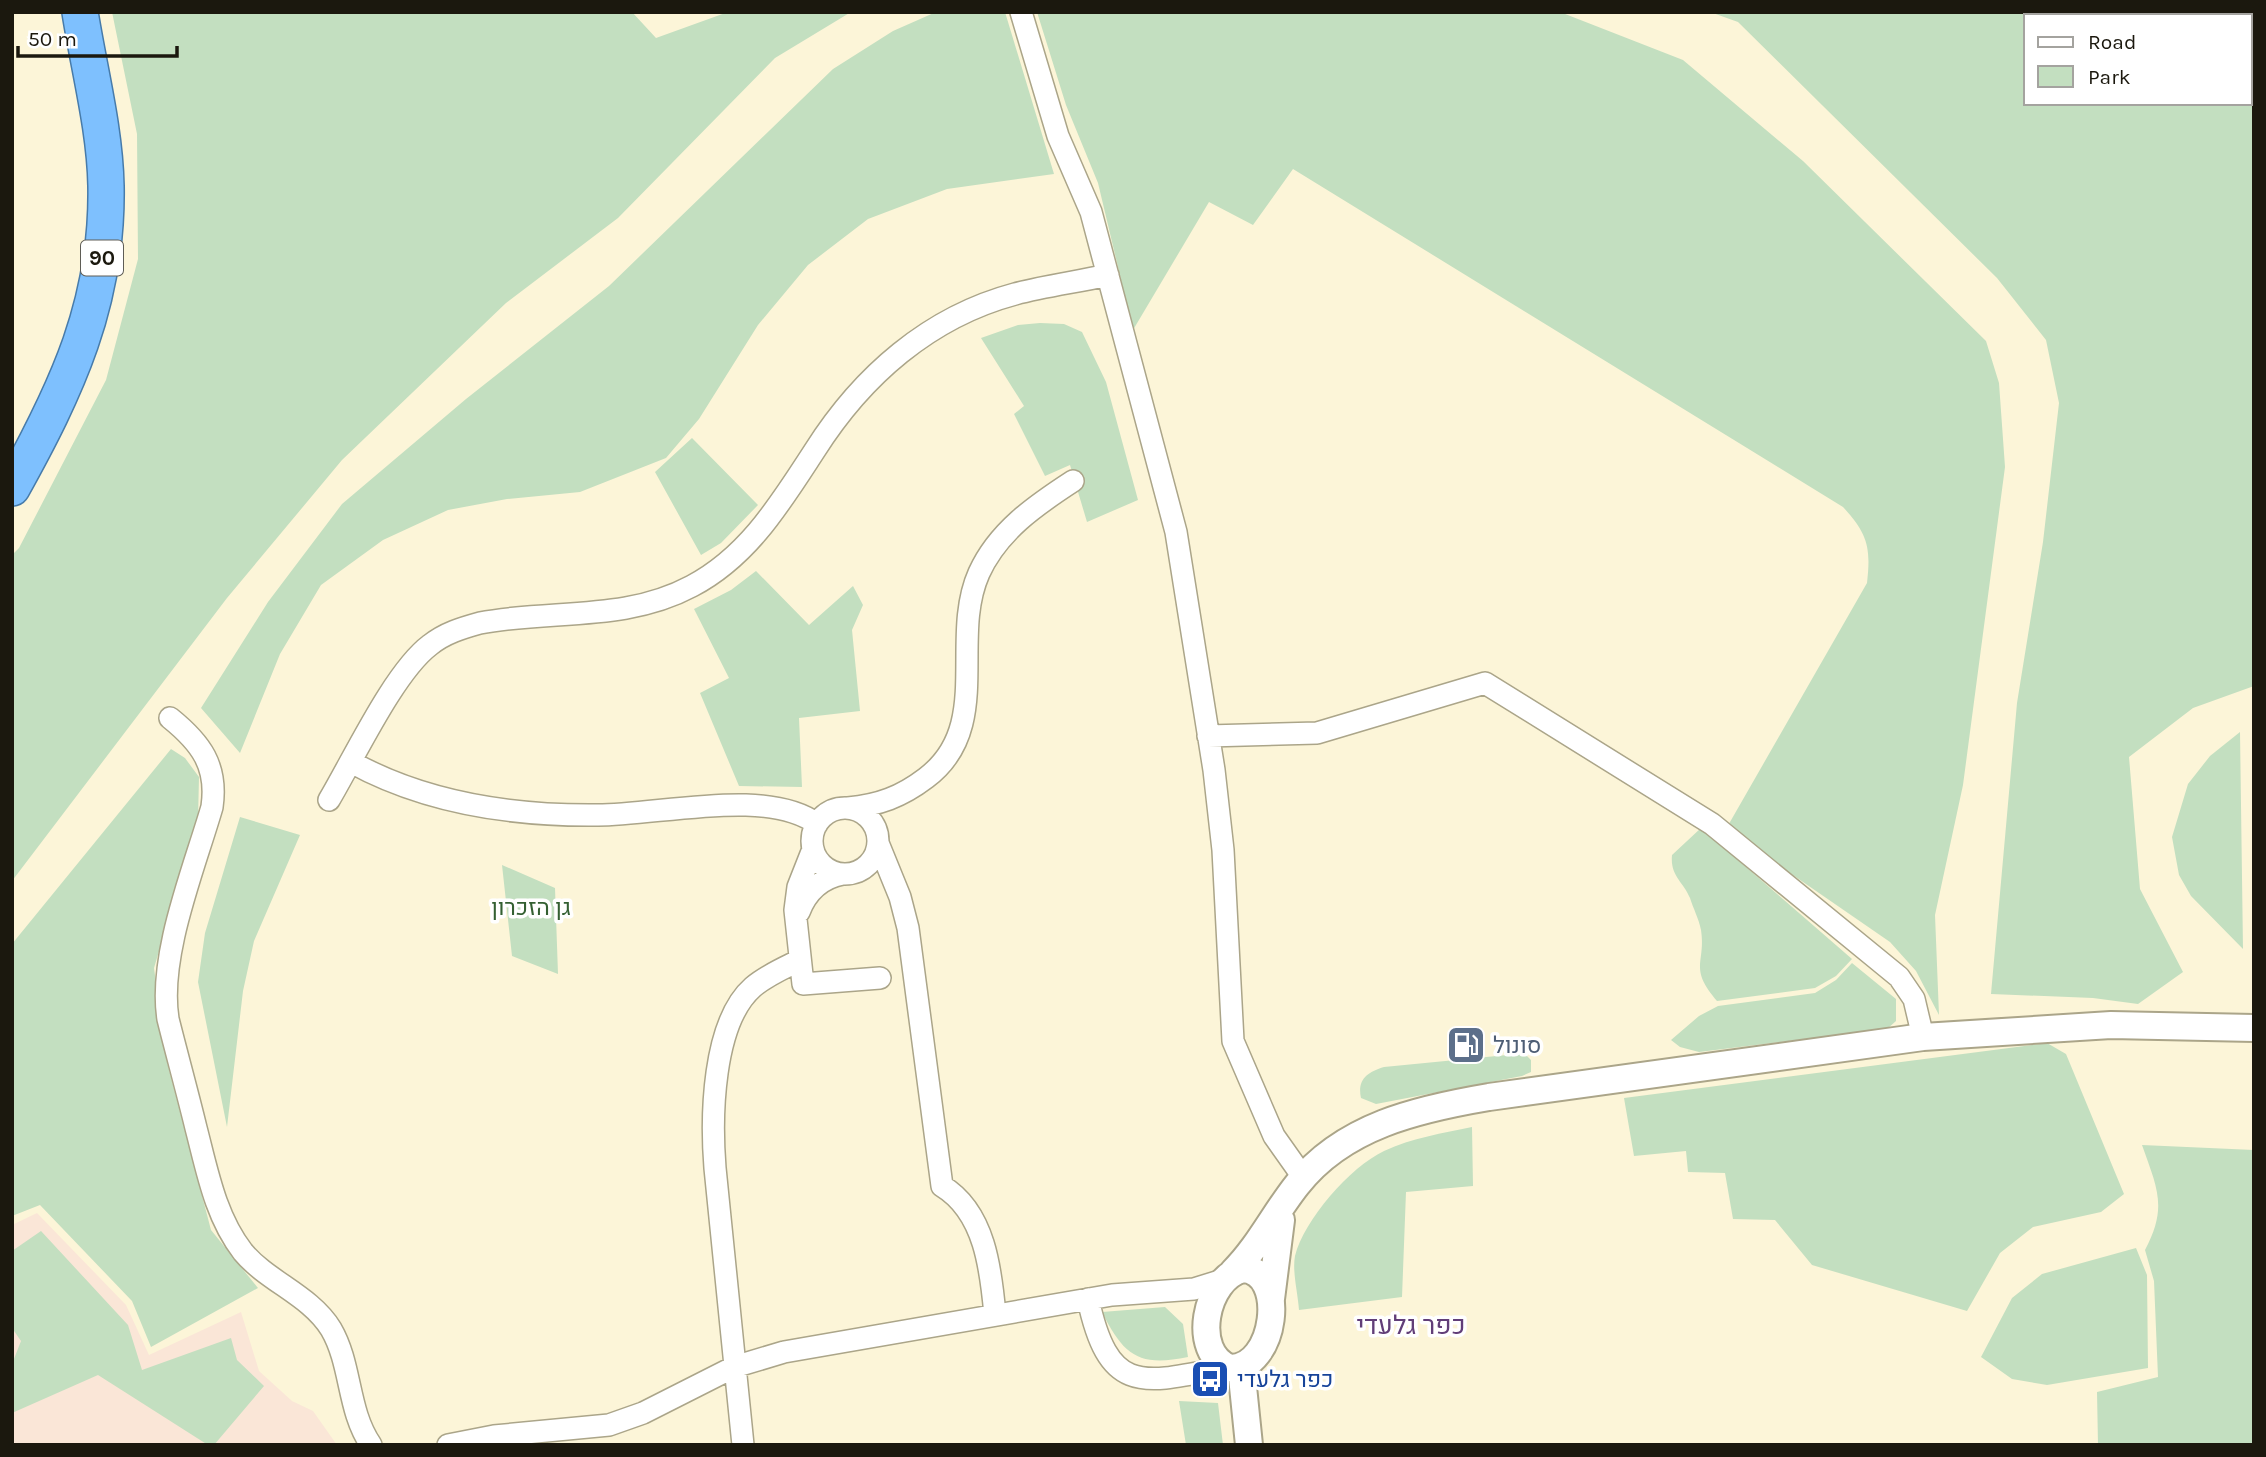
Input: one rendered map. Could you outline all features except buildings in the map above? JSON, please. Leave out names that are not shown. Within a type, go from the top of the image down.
[{"type":"highway","name":"90","points":[[12,488],[48,423],[84,341],[101,270],[106,186],[80,12]]},
{"type":"street","points":[[1021,12],[1058,136],[1091,212],[1176,533],[1209,736],[1223,850],[1233,1041],[1274,1136],[1303,1177]]},
{"type":"street","points":[[329,800],[410,665],[437,640],[460,628],[503,618],[618,611],[669,597],[693,586],[716,571],[759,531],[846,406],[905,348],[947,321],[984,304],[1016,294],[1108,275]]},
{"type":"street","points":[[880,978],[803,984],[796,928],[796,894],[813,849],[813,833],[827,813],[875,805],[901,795],[931,774],[958,737],[967,698],[967,620],[971,596],[988,556],[1013,526],[1073,481]]},
{"type":"street","points":[[1209,736],[1317,733],[1485,683],[1712,824],[1899,977],[1914,999],[1923,1037]]},
{"type":"street","points":[[170,718],[202,748],[211,764],[215,782],[212,807],[170,954],[165,991],[168,1018],[213,1192],[229,1231],[244,1252],[274,1280],[308,1304],[328,1326],[340,1349],[359,1421],[371,1445]]},
{"type":"street","points":[[351,762],[375,775],[424,793],[506,811],[600,816],[759,805],[795,811],[817,824]]},
{"type":"street","points":[[813,849],[824,866],[845,874],[867,866],[887,814],[901,795]]},
{"type":"street","points":[[848,808],[858,810],[870,819],[903,907],[942,1186],[959,1198],[978,1230],[990,1275],[995,1315]]},
{"type":"street","points":[[796,928],[801,908],[811,890],[830,876],[864,874],[880,882],[903,907]]},
{"type":"street","points":[[743,1445],[719,1233],[713,1139],[718,1064],[734,1013],[752,988],[800,960]]},
{"type":"street","points":[[1249,1445],[1233,1367],[1211,1350],[1207,1329],[1210,1305],[1228,1276],[1259,1242],[1303,1177],[1323,1157],[1360,1133],[1431,1108],[1502,1095],[1923,1037],[2111,1025],[2254,1028]]},
{"type":"street","points":[[1088,1299],[1098,1342],[1114,1365],[1126,1373],[1162,1378],[1251,1362],[1263,1346],[1268,1332],[1274,1257],[1285,1205]]},
{"type":"street","points":[[448,1445],[494,1436],[609,1425],[643,1413],[734,1367],[783,1352],[1088,1299],[1199,1288],[1248,1269],[1257,1273],[1267,1287],[1271,1308]]},
{"type":"street","points":[[1164,1291],[1195,1308],[1207,1329]]},
{"type":"shaded area","points":[[37,1213],[126,1305],[149,1355],[241,1312],[259,1371],[292,1401],[313,1411],[337,1445],[12,1445],[12,1225]]},
{"type":"green space","points":[[112,12],[632,12],[656,38],[728,12],[851,12],[775,58],[618,218],[506,303],[342,460],[227,598],[12,881],[12,555],[19,548],[106,380],[138,259],[137,134]]},
{"type":"green space","points":[[936,12],[1005,12],[1054,174],[947,189],[868,219],[808,265],[758,325],[699,419],[666,458],[580,492],[507,499],[448,510],[383,540],[321,585],[280,654],[240,753],[201,708],[268,602],[342,504],[466,399],[609,286],[833,69],[893,31]]},
{"type":"green space","points":[[1037,12],[1560,12],[1683,60],[1803,161],[1986,341],[1999,383],[2005,467],[1963,785],[1935,915],[1939,1015],[1916,971],[1890,942],[1726,829],[1867,583],[1866,542],[1858,525],[1843,507],[1293,169],[1253,225],[1209,202],[1133,330],[1098,183],[1066,105]]},
{"type":"green space","points":[[1710,12],[2254,12],[2254,686],[2193,708],[2129,757],[2140,889],[2183,972],[2138,1004],[2093,998],[1991,994],[2017,703],[2043,542],[2059,403],[2046,340],[1997,278],[1738,22]]},
{"type":"green space","points":[[1064,324],[1082,332],[1106,382],[1138,500],[1087,522],[1070,465],[1045,476],[1014,414],[1024,406],[981,338],[1018,325]]},
{"type":"green space","points":[[692,438],[758,505],[721,543],[701,555],[655,472]]},
{"type":"green space","points":[[756,571],[809,625],[853,586],[863,605],[852,630],[860,711],[799,718],[802,787],[739,786],[700,693],[729,678],[694,609],[731,590]]},
{"type":"green space","points":[[2240,732],[2243,949],[2191,896],[2179,875],[2172,837],[2188,784],[2210,756]]},
{"type":"green space","points":[[171,749],[185,758],[199,777],[198,820],[154,968],[167,1062],[211,1230],[258,1288],[151,1347],[132,1301],[40,1205],[12,1216],[12,944]]},
{"type":"green space","points":[[240,817],[300,835],[254,941],[243,991],[227,1127],[198,982],[205,933]]},
{"type":"green space","points":[[1701,828],[1852,959],[1836,976],[1815,988],[1717,1001],[1708,990],[1701,973],[1702,941],[1699,922],[1672,862],[1672,855]]},
{"type":"green space","name":"גן הזכרון","points":[[502,865],[555,888],[558,974],[512,956]]},
{"type":"green space","points":[[1852,963],[1896,999],[1896,1021],[1887,1029],[1699,1052],[1680,1047],[1671,1040],[1699,1016],[1718,1006],[1815,993],[1836,980]]},
{"type":"green space","points":[[2047,1043],[2066,1054],[2124,1194],[2101,1212],[2033,1227],[2000,1253],[1967,1311],[1812,1265],[1775,1220],[1733,1219],[1725,1173],[1688,1172],[1686,1151],[1634,1156],[1624,1098]]},
{"type":"green space","points":[[1526,1055],[1531,1060],[1531,1072],[1376,1104],[1361,1098],[1362,1082],[1373,1071],[1384,1067]]},
{"type":"green space","points":[[1472,1127],[1473,1186],[1406,1192],[1402,1297],[1299,1310],[1295,1256],[1318,1211],[1343,1182],[1371,1159],[1395,1146]]},
{"type":"green space","points":[[2142,1145],[2254,1150],[2254,1445],[2098,1445],[2097,1392],[2158,1377],[2154,1281],[2145,1250],[2156,1222],[2158,1198]]},
{"type":"green space","points":[[41,1231],[128,1325],[142,1370],[231,1338],[237,1360],[264,1386],[214,1445],[208,1445],[98,1375],[12,1413],[12,1364],[21,1341],[12,1328],[12,1251]]},
{"type":"green space","points":[[2136,1248],[2147,1275],[2148,1368],[2047,1385],[2012,1379],[1981,1357],[2012,1298],[2042,1274]]},
{"type":"green space","points":[[1165,1307],[1183,1324],[1188,1357],[1157,1360],[1135,1355],[1118,1339],[1102,1312]]},
{"type":"green space","points":[[1179,1401],[1218,1403],[1223,1445],[1186,1445]]},
{"type":"place","name":"סונול","points":[[1466,1045]]},
{"type":"place","name":"כפר גלעדי","points":[[1210,1379]]},
{"type":"district","name":"כפר גלעדי","points":[[1411,1325]]}]
